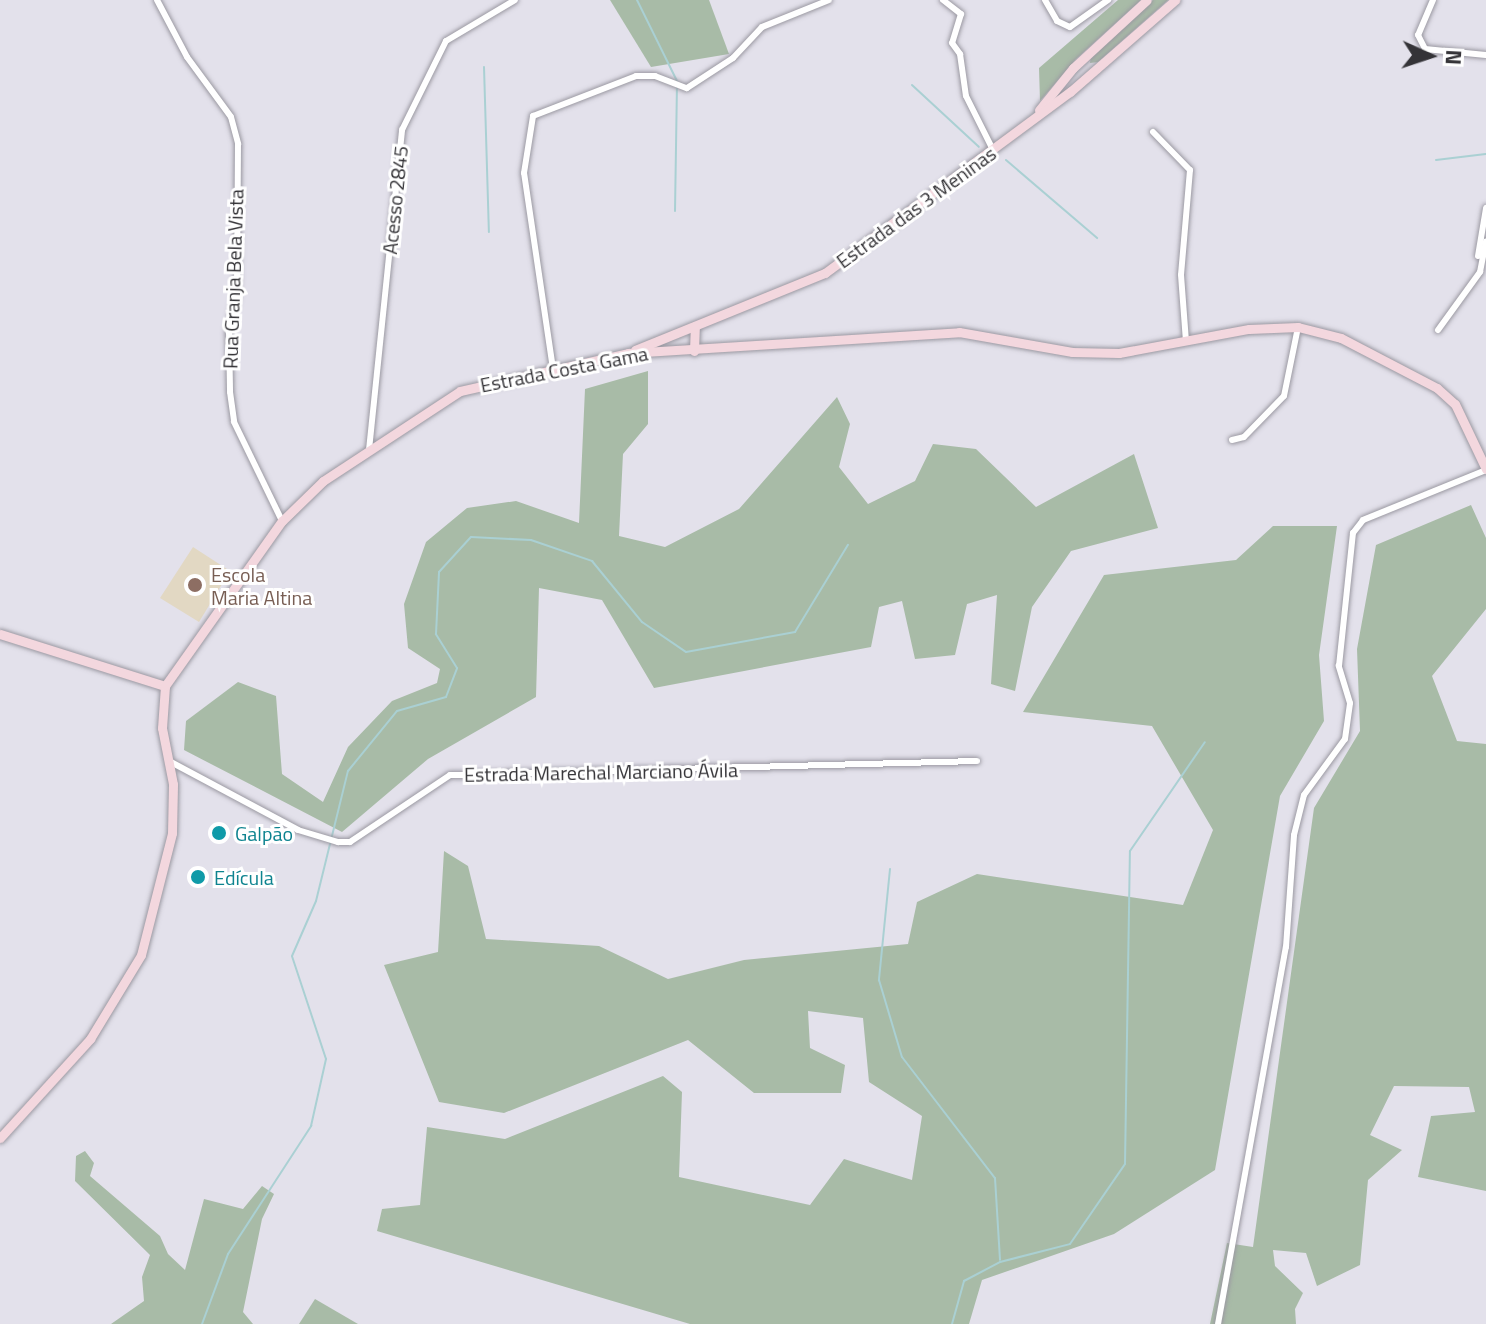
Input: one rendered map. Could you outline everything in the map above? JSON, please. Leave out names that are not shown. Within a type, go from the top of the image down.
[{"type":"main road","name":"Estrada das 3 Meninas","points":[[1023,127],[1073,68],[1147,0]]},
{"type":"main road","name":"Estrada das 3 Meninas","points":[[628,353],[825,273],[993,151],[1175,0]]},
{"type":"main road","points":[[694,351],[695,327]]},
{"type":"main road","name":"Estrada Costa Gama","points":[[165,686],[282,521],[323,481],[460,391],[628,353],[959,332],[1094,353],[1186,342],[1249,329],[1298,327],[1341,338],[1437,388],[1455,404],[1486,469]]},
{"type":"main road","points":[[0,634],[165,686],[162,728],[169,761],[172,833],[141,955],[90,1039],[0,1138]]},
{"type":"street","name":"Rua Granja Bela Vista","points":[[157,0],[187,57],[231,117],[238,144],[230,392],[234,422],[282,521]]},
{"type":"street","name":"Acesso 2845","points":[[369,450],[402,130],[446,41],[515,0]]},
{"type":"street","points":[[553,369],[524,173],[533,116],[636,76],[655,76],[687,88],[733,58],[762,27],[829,0]]},
{"type":"street","points":[[943,0],[961,14],[952,43],[960,54],[966,96],[993,151]]},
{"type":"street","points":[[1045,0],[1057,21],[1070,27],[1108,0]]},
{"type":"street","points":[[1433,0],[1418,35],[1425,49],[1486,55]]},
{"type":"street","points":[[1153,132],[1190,170],[1181,275],[1186,342]]},
{"type":"street","points":[[1438,330],[1480,272],[1477,250],[1486,208]]},
{"type":"street","points":[[1480,261],[1486,242]]},
{"type":"street","points":[[1232,440],[1244,437],[1284,396],[1298,327]]},
{"type":"street","points":[[1218,1324],[1286,947],[1294,835],[1304,795],[1345,739],[1350,703],[1339,666],[1353,533],[1363,520],[1486,469]]},
{"type":"street","name":"Estrada Marechal Marciano Ávila","points":[[169,761],[298,830],[338,842],[350,842],[450,775],[977,761]]},
{"type":"shaded area","name":"Escola Maria Altina","points":[[193,547],[230,571],[199,622],[160,598]]},
{"type":"green space","points":[[610,0],[709,0],[729,54],[651,67]]},
{"type":"green space","points":[[1118,0],[1141,0],[1076,59],[1040,101],[1039,68]]},
{"type":"green space","points":[[1153,0],[1168,0],[1098,62],[1090,63],[1091,55]]},
{"type":"green space","points":[[648,371],[648,424],[623,454],[619,536],[665,547],[739,509],[837,397],[850,424],[839,467],[868,504],[915,481],[933,444],[976,449],[1036,507],[1134,454],[1158,528],[1071,551],[1032,607],[1015,691],[991,684],[997,595],[967,604],[955,655],[915,659],[902,601],[879,607],[871,647],[654,688],[602,600],[539,588],[536,697],[428,759],[342,832],[184,750],[186,721],[238,682],[276,696],[282,774],[323,802],[348,747],[392,701],[437,683],[440,669],[408,648],[404,604],[426,542],[467,508],[516,501],[579,523],[585,389]]},
{"type":"green space","points":[[1471,505],[1486,538],[1486,609],[1432,676],[1457,741],[1486,744],[1486,1191],[1418,1177],[1431,1116],[1475,1112],[1469,1087],[1394,1086],[1370,1135],[1402,1150],[1368,1180],[1360,1265],[1317,1286],[1306,1253],[1273,1250],[1275,1266],[1303,1293],[1295,1309],[1296,1324],[1210,1324],[1227,1243],[1253,1247],[1314,808],[1360,731],[1357,649],[1376,545]]},
{"type":"green space","points":[[1273,526],[1337,526],[1319,655],[1324,721],[1280,796],[1215,1170],[1114,1234],[982,1280],[969,1324],[690,1324],[377,1231],[382,1209],[420,1205],[427,1127],[505,1139],[663,1076],[682,1092],[679,1177],[810,1205],[844,1159],[912,1180],[922,1116],[869,1082],[863,1018],[808,1011],[810,1048],[845,1065],[841,1093],[754,1093],[688,1040],[504,1113],[439,1102],[384,965],[438,952],[444,851],[468,866],[486,939],[599,946],[668,979],[744,960],[908,944],[917,902],[977,874],[1183,905],[1213,830],[1152,726],[1023,712],[1104,575],[1236,560]]},
{"type":"green space","points":[[85,1151],[94,1163],[90,1176],[160,1236],[168,1254],[185,1270],[204,1199],[243,1209],[262,1186],[274,1194],[262,1219],[243,1312],[253,1324],[111,1324],[144,1301],[142,1277],[150,1255],[75,1181],[76,1156]]},
{"type":"green space","points":[[315,1299],[358,1324],[299,1324]]},
{"type":"waterway","points":[[637,0],[677,81]]},
{"type":"waterway","points":[[484,67],[489,232]]},
{"type":"waterway","points":[[912,85],[979,147]]},
{"type":"waterway","points":[[675,211],[677,87]]},
{"type":"waterway","points":[[1436,160],[1486,154]]},
{"type":"waterway","points":[[1006,160],[1097,238]]},
{"type":"waterway","points":[[202,1324],[228,1254],[311,1126],[326,1059],[292,956],[316,901],[348,771],[397,711],[446,697],[457,668],[436,634],[439,572],[471,537],[531,540],[592,561],[642,622],[686,652],[795,632],[848,545]]},
{"type":"waterway","points":[[952,1324],[964,1281],[1000,1262],[1070,1244],[1125,1164],[1130,851],[1205,742]]},
{"type":"waterway","points":[[890,869],[879,980],[902,1057],[995,1178],[1000,1260]]},
{"type":"place","name":"Escola Maria Altina","points":[[195,585]]},
{"type":"place","name":"Galpão","points":[[219,833]]},
{"type":"place","name":"Edícula","points":[[198,877]]}]
